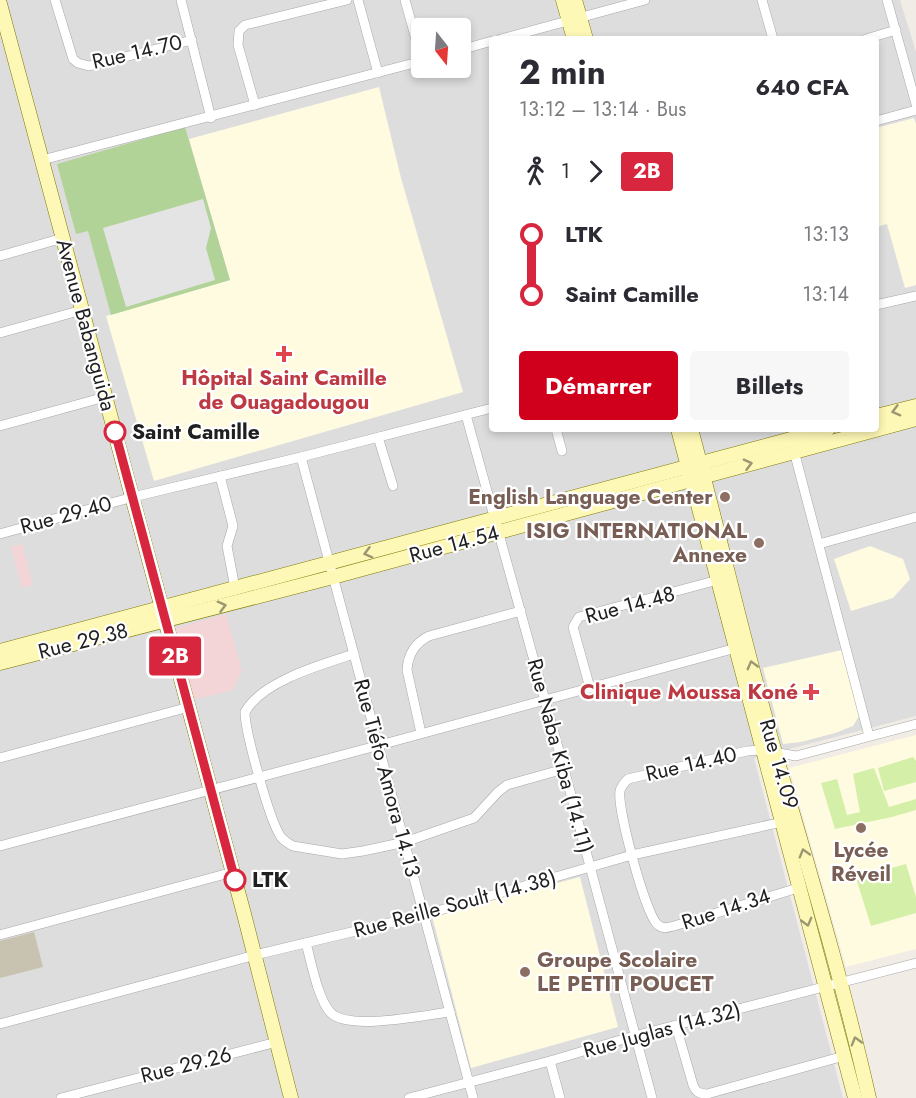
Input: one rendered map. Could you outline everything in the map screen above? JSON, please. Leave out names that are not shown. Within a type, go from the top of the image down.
[{"type":"street","name":"Rue 14.70","points":[[55,0],[73,58],[83,65],[89,66],[192,40]]},
{"type":"street","points":[[181,0],[211,118]]},
{"type":"street","points":[[255,105],[238,45],[239,31],[245,25],[347,0]]},
{"type":"street","points":[[358,0],[378,73]]},
{"type":"street","points":[[405,0],[411,22]]},
{"type":"street","points":[[563,0],[584,36]]},
{"type":"street","points":[[574,36],[575,0]]},
{"type":"street","points":[[511,36],[645,0]]},
{"type":"street","points":[[762,0],[771,36]]},
{"type":"street","points":[[887,0],[916,104]]},
{"type":"street","name":"Avenue Babanguida","points":[[0,4],[3,28],[42,160],[133,497],[291,1098]]},
{"type":"street","points":[[876,36],[896,30]]},
{"type":"street","points":[[471,47],[489,42]]},
{"type":"street","points":[[42,160],[211,118],[411,64]]},
{"type":"street","points":[[879,120],[916,110]]},
{"type":"street","points":[[0,256],[63,238]]},
{"type":"street","points":[[879,304],[916,296]]},
{"type":"street","points":[[0,333],[82,310]]},
{"type":"street","points":[[0,426],[105,397]]},
{"type":"street","points":[[879,415],[916,406]]},
{"type":"street","name":"Rue 29.40","points":[[0,534],[133,497],[302,457],[489,409]]},
{"type":"street","name":"Rue Naba Kiba (14.11)","points":[[466,415],[521,610],[652,1098]]},
{"type":"street","name":"Rue 14.54","points":[[879,429],[916,419]]},
{"type":"street","points":[[557,432],[562,451]]},
{"type":"street","name":"Rue 14.09","points":[[679,432],[696,471],[788,821],[840,983],[869,1098]]},
{"type":"street","name":"Rue 14.09","points":[[691,432],[696,471],[718,580],[736,648],[769,751]]},
{"type":"street","points":[[696,471],[819,432]]},
{"type":"street","name":"Rue 14.54","points":[[164,614],[333,577],[497,525],[696,471],[794,452],[868,432]]},
{"type":"street","points":[[378,437],[393,486]]},
{"type":"street","points":[[794,452],[869,736]]},
{"type":"street","name":"Rue Tiéfo Amora 14.13","points":[[302,457],[473,1098]]},
{"type":"street","points":[[220,476],[233,526],[227,546],[235,588]]},
{"type":"street","points":[[819,544],[916,517]]},
{"type":"street","points":[[164,614],[235,588],[330,563],[497,525]]},
{"type":"street","name":"Rue 14.48","points":[[590,688],[573,627],[579,616],[718,580]]},
{"type":"street","points":[[422,733],[407,670],[412,650],[420,640],[521,610]]},
{"type":"street","name":"Rue 29.38","points":[[0,651],[164,614]]},
{"type":"street","name":"Rue 29.38","points":[[0,663],[164,614]]},
{"type":"street","points":[[0,846],[736,648]]},
{"type":"street","points":[[354,654],[293,675],[248,706],[245,717],[260,777],[277,829],[281,837],[292,846],[342,854],[405,842],[474,818],[507,785],[564,769]]},
{"type":"street","points":[[0,758],[189,707]]},
{"type":"street","points":[[769,751],[796,756],[916,724]]},
{"type":"street","name":"Rue 14.40","points":[[632,855],[620,796],[620,790],[628,779],[747,751],[769,751]]},
{"type":"street","name":"Rue 14.09","points":[[788,821],[798,888],[855,1098]]},
{"type":"street","name":"Rue Reille Soult (14.38)","points":[[0,1024],[255,955],[423,915],[632,855],[788,821]]},
{"type":"street","name":"Rue 14.34","points":[[632,855],[649,913],[659,926],[666,928],[798,888]]},
{"type":"street","points":[[0,934],[233,872]]},
{"type":"street","points":[[306,943],[325,1003],[331,1013],[338,1017],[360,1022],[450,1012]]},
{"type":"street","name":"Rue Juglas (14.32)","points":[[409,1098],[634,1036],[916,963]]},
{"type":"street","points":[[676,1026],[693,1085],[700,1094],[844,1056]]},
{"type":"street","name":"Rue 29.26","points":[[61,1098],[277,1042]]},
{"type":"street","points":[[550,1061],[560,1098]]},
{"type":"shaded area","points":[[0,0],[900,0],[916,52],[916,716],[754,758],[843,1098],[0,1098]]},
{"type":"shaded area","name":"Hôpital Saint Camille de Ouagadougou","points":[[379,87],[401,178],[463,392],[154,481],[106,316],[230,280],[189,139]]},
{"type":"shaded area","points":[[914,118],[916,124],[916,285],[905,288],[887,224],[879,226],[879,127]]},
{"type":"shaded area","points":[[203,199],[211,228],[206,248],[215,280],[126,307],[103,228]]},
{"type":"shaded area","points":[[22,544],[33,585],[22,588],[11,547]]},
{"type":"shaded area","points":[[870,546],[903,559],[910,579],[893,598],[851,611],[834,559]]},
{"type":"shaded area","points":[[226,614],[242,671],[233,690],[192,700],[173,629]]},
{"type":"shaded area","name":"Clinique Moussa Koné","points":[[842,650],[859,716],[853,726],[801,742],[783,744],[763,668]]},
{"type":"shaded area","name":"Lycée Réveil","points":[[916,735],[916,949],[846,967],[789,768]]},
{"type":"shaded area","name":"Groupe Scolaire LE PETIT POUCET","points":[[580,877],[618,1027],[471,1068],[432,916]]},
{"type":"shaded area","points":[[34,932],[43,967],[0,978],[0,941]]},
{"type":"green space","points":[[185,127],[230,280],[111,315],[88,231],[76,234],[57,164]]},
{"type":"green space","points":[[913,757],[916,761],[916,782],[884,791],[878,768]]},
{"type":"green space","points":[[874,768],[889,807],[916,799],[916,810],[835,829],[821,783],[837,779],[847,815],[860,812],[853,774]]},
{"type":"green space","points":[[906,864],[916,897],[916,913],[871,926],[856,878]]},
{"type":"bus line","name":"2B","points":[[115,432],[235,880]]},
{"type":"place","name":"Hôpital Saint Camille de Ouagadougou","points":[[284,354]]},
{"type":"place","name":"Saint Camille","points":[[115,432]]},
{"type":"place","name":"English Language Center","points":[[725,497]]},
{"type":"place","name":"ISIG INTERNATIONAL Annexe","points":[[759,543]]},
{"type":"place","name":"Clinique Moussa Koné","points":[[811,692]]},
{"type":"place","name":"Lycée Réveil","points":[[861,828]]},
{"type":"place","name":"LTK","points":[[235,880]]},
{"type":"place","name":"Groupe Scolaire LE PETIT POUCET","points":[[525,972]]}]
